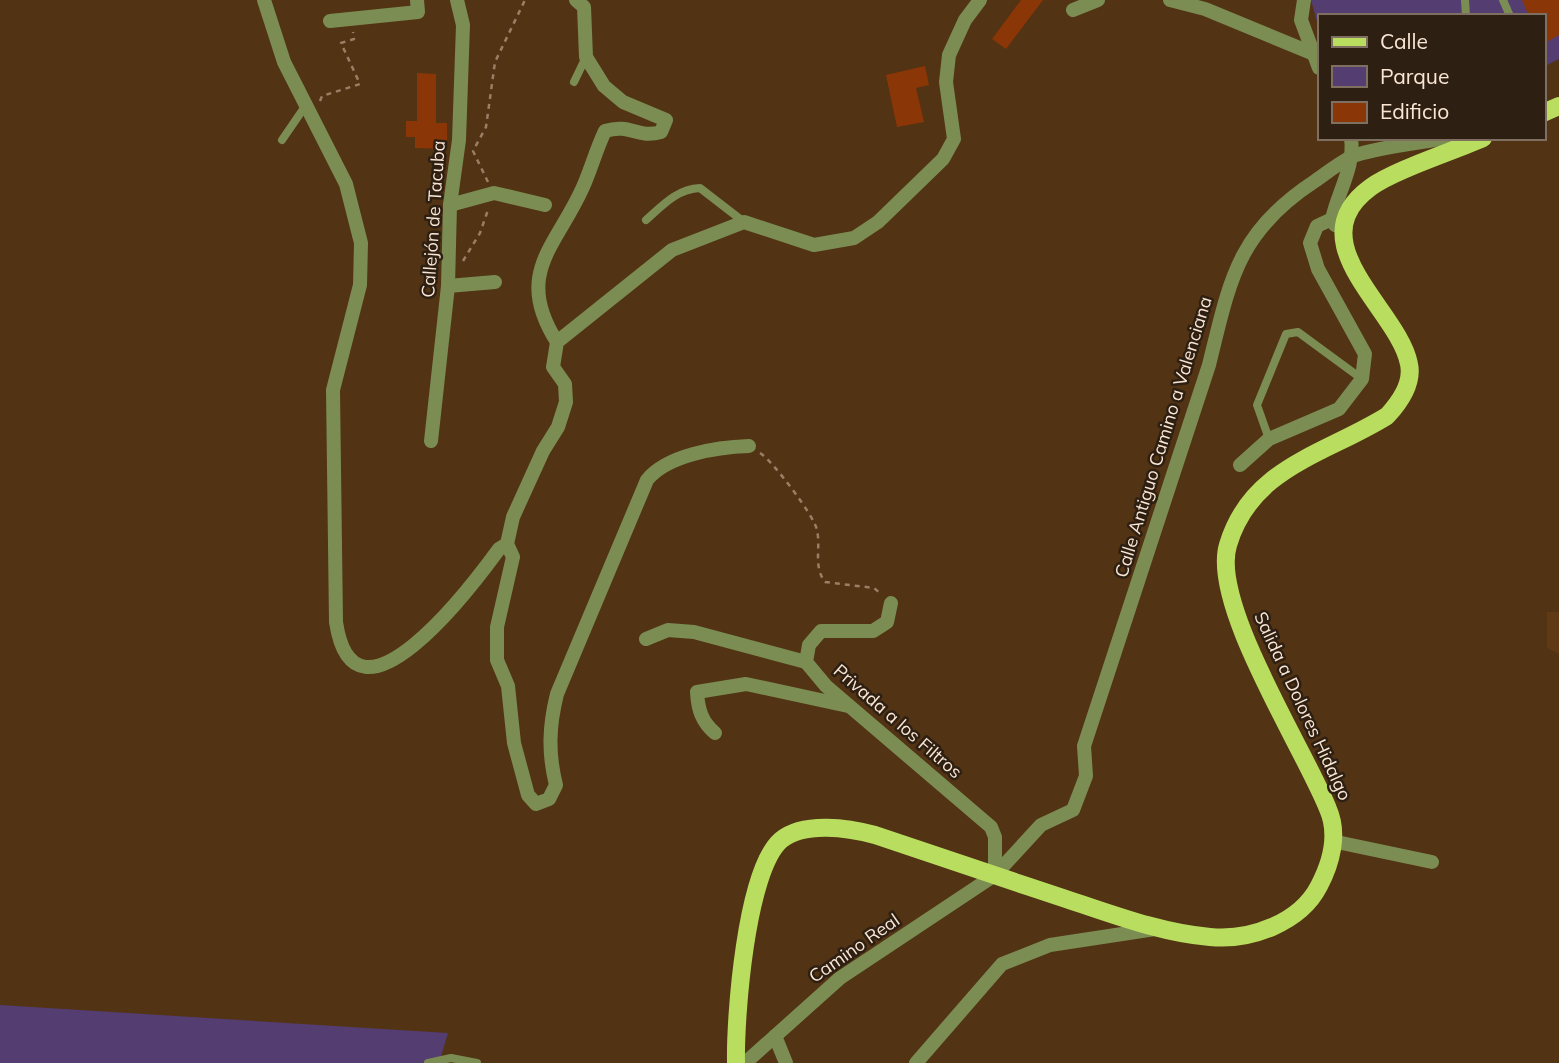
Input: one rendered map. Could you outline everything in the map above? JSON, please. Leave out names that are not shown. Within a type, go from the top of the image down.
[{"type":"main road","points":[[1346,245],[1347,219],[1357,200],[1371,186],[1478,140]]},
{"type":"main road","name":"Salida a Dolores Hidalgo","points":[[736,1063],[746,931],[768,860],[782,840],[806,830],[849,829],[1162,928],[1211,937],[1245,935],[1273,928],[1298,912],[1314,896],[1325,874],[1332,841],[1329,811],[1285,726],[1233,605],[1225,573],[1227,547],[1252,496],[1271,478],[1295,462],[1387,416],[1399,403],[1407,386],[1409,366],[1404,349],[1363,288],[1346,245]]},
{"type":"street","points":[[264,0],[284,62],[346,184],[361,243],[360,285],[333,390],[336,622],[340,646],[354,663],[376,668],[400,659],[458,605],[499,549],[507,544]]},
{"type":"street","points":[[330,21],[418,12],[416,0]]},
{"type":"street","name":"Callejón de Tacuba","points":[[431,441],[449,286],[450,205],[459,140],[462,37],[457,0]]},
{"type":"street","points":[[576,0],[584,7],[586,57],[604,86],[623,102],[666,120],[662,132],[647,136],[621,126],[606,131],[592,158],[583,187],[540,263],[539,294],[548,328],[557,342],[553,367],[565,384],[566,402],[558,427],[543,451],[513,517],[507,544],[513,557],[497,627],[497,660],[508,686],[514,743],[528,795],[536,804],[549,799],[556,785],[549,757],[551,719],[557,694],[647,480],[656,468],[722,447],[749,446]]},
{"type":"street","points":[[557,342],[672,250],[744,222],[814,245],[854,238],[878,222],[943,159],[954,139],[946,82],[949,55],[965,20],[980,0]]},
{"type":"street","points":[[1073,10],[1098,0]]},
{"type":"street","points":[[1170,0],[1205,9],[1314,54]]},
{"type":"street","points":[[1304,0],[1301,20],[1318,65]]},
{"type":"street","points":[[1240,465],[1269,439],[1339,409],[1362,379],[1365,354],[1318,269],[1310,243],[1317,226],[1332,219],[1353,156],[1351,140]]},
{"type":"street","points":[[1353,156],[1435,140]]},
{"type":"street","points":[[1441,140],[1456,150]]},
{"type":"street","name":"Calle Antiguo Camino a Valenciana","points":[[995,875],[1041,825],[1073,810],[1086,776],[1084,746],[1209,365],[1240,257],[1258,230],[1290,197],[1353,156]]},
{"type":"street","points":[[450,205],[494,193],[545,205]]},
{"type":"street","points":[[1332,219],[1346,245]]},
{"type":"street","points":[[449,286],[495,282]]},
{"type":"street","points":[[646,639],[668,630],[694,632],[806,662],[809,645],[821,631],[873,631],[887,622],[891,603]]},
{"type":"street","name":"Privada a los Filtros","points":[[806,662],[826,686],[991,827],[995,837],[995,875]]},
{"type":"street","points":[[715,733],[705,724],[697,706],[697,692],[746,684],[850,706]]},
{"type":"street","points":[[1332,841],[1432,862]]},
{"type":"street","name":"Camino Real","points":[[745,1063],[840,978],[995,875]]},
{"type":"street","points":[[916,1063],[1002,964],[1050,945],[1162,928]]},
{"type":"street","points":[[775,1036],[786,1063]]},
{"type":"lane","points":[[574,82],[586,57]]},
{"type":"lane","points":[[282,140],[306,105]]},
{"type":"lane","points":[[646,220],[672,197],[688,188],[700,188],[744,222]]},
{"type":"lane","points":[[1269,439],[1257,405],[1286,334],[1298,332],[1362,379]]},
{"type":"lane","points":[[428,1063],[450,1058],[477,1063]]},
{"type":"path","points":[[462,262],[480,233],[494,193],[473,150],[486,127],[495,62],[525,0]]},
{"type":"path","points":[[314,121],[321,96],[360,84],[341,43],[354,39],[351,19]]},
{"type":"path","points":[[749,446],[772,460],[790,490],[813,516],[817,530],[818,572],[825,582],[874,588],[891,603]]},
{"type":"shaded area","points":[[1547,612],[1559,612],[1559,654],[1547,648]]},
{"type":"green space","points":[[1311,0],[1559,0],[1559,59],[1545,66],[1545,14],[1318,14],[1318,25]]},
{"type":"green space","points":[[0,1005],[448,1033],[439,1063],[0,1063]]},
{"type":"building","points":[[1021,0],[1043,0],[1006,49],[992,39]]},
{"type":"building","points":[[1522,0],[1559,0],[1559,35],[1545,43],[1545,14],[1528,14]]},
{"type":"building","points":[[925,66],[929,85],[916,88],[924,122],[897,127],[886,75]]},
{"type":"building","points":[[417,73],[436,74],[436,123],[447,123],[447,149],[415,148],[415,137],[406,137],[406,121],[417,121]]}]
